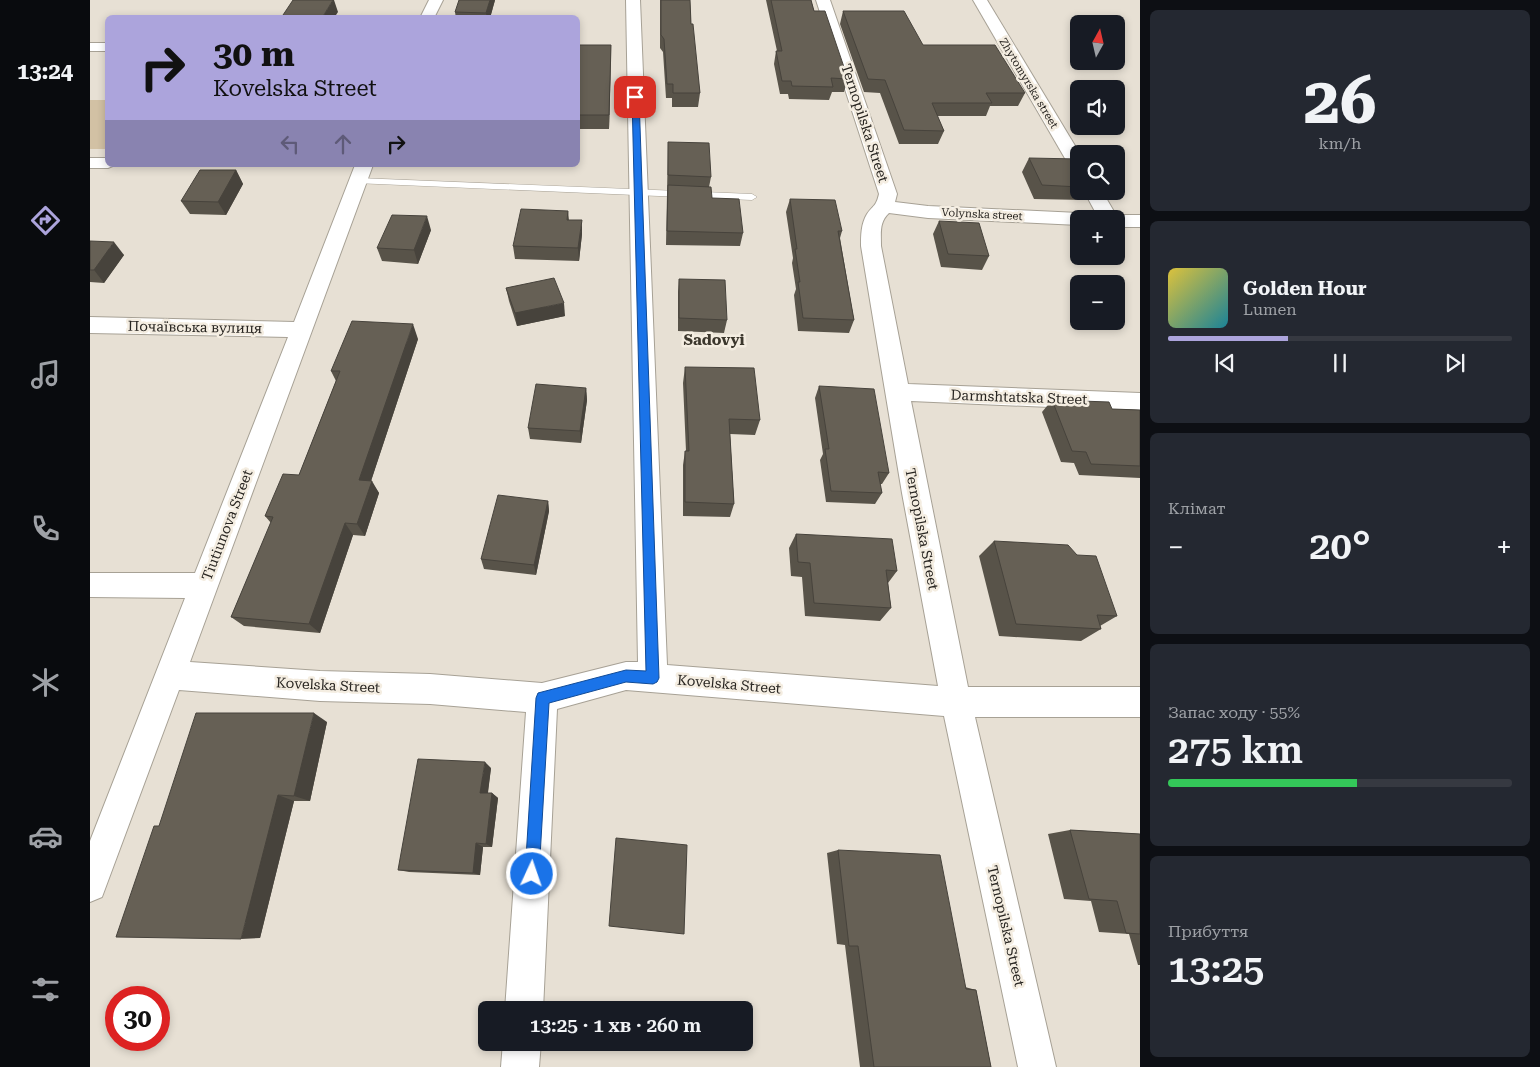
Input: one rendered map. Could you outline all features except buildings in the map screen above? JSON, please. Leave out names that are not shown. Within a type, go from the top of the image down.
[{"type":"street","points":[[428,15],[436,0]]},
{"type":"street","points":[[632,0],[653,678]]},
{"type":"street","name":"Ternopilska Street","points":[[823,0],[888,194],[885,207],[875,216],[871,230],[871,246],[956,702],[1037,1067]]},
{"type":"street","name":"Zhytomyrska street","points":[[980,0],[1070,152]]},
{"type":"street","points":[[90,47],[105,47]]},
{"type":"street","points":[[90,163],[105,163]]},
{"type":"street","name":"Tiutiunova Street","points":[[90,885],[361,173]]},
{"type":"street","name":"Volynska street","points":[[885,207],[928,212],[1070,219]]},
{"type":"street","points":[[1125,220],[1140,221]]},
{"type":"street","name":"Почаївська вулиця","points":[[90,325],[300,330]]},
{"type":"street","name":"Darmshtatska Street","points":[[897,392],[1140,402]]},
{"type":"street","points":[[90,585],[204,586]]},
{"type":"street","name":"Kovelska Street","points":[[171,675],[320,686],[430,689],[542,698],[626,676],[956,702],[1140,702]]},
{"type":"street","points":[[525,1001],[542,698]]},
{"type":"street","points":[[520,1067],[521,1051]]},
{"type":"lane","points":[[361,173],[638,193],[752,197]]},
{"type":"shaded area","points":[[90,100],[105,100],[105,149],[90,149]]},
{"type":"district","name":"Sadovyi","points":[[714,340]]},
{"type":"route","points":[[532,874],[542,698],[626,676],[653,678],[635,97]]}]
